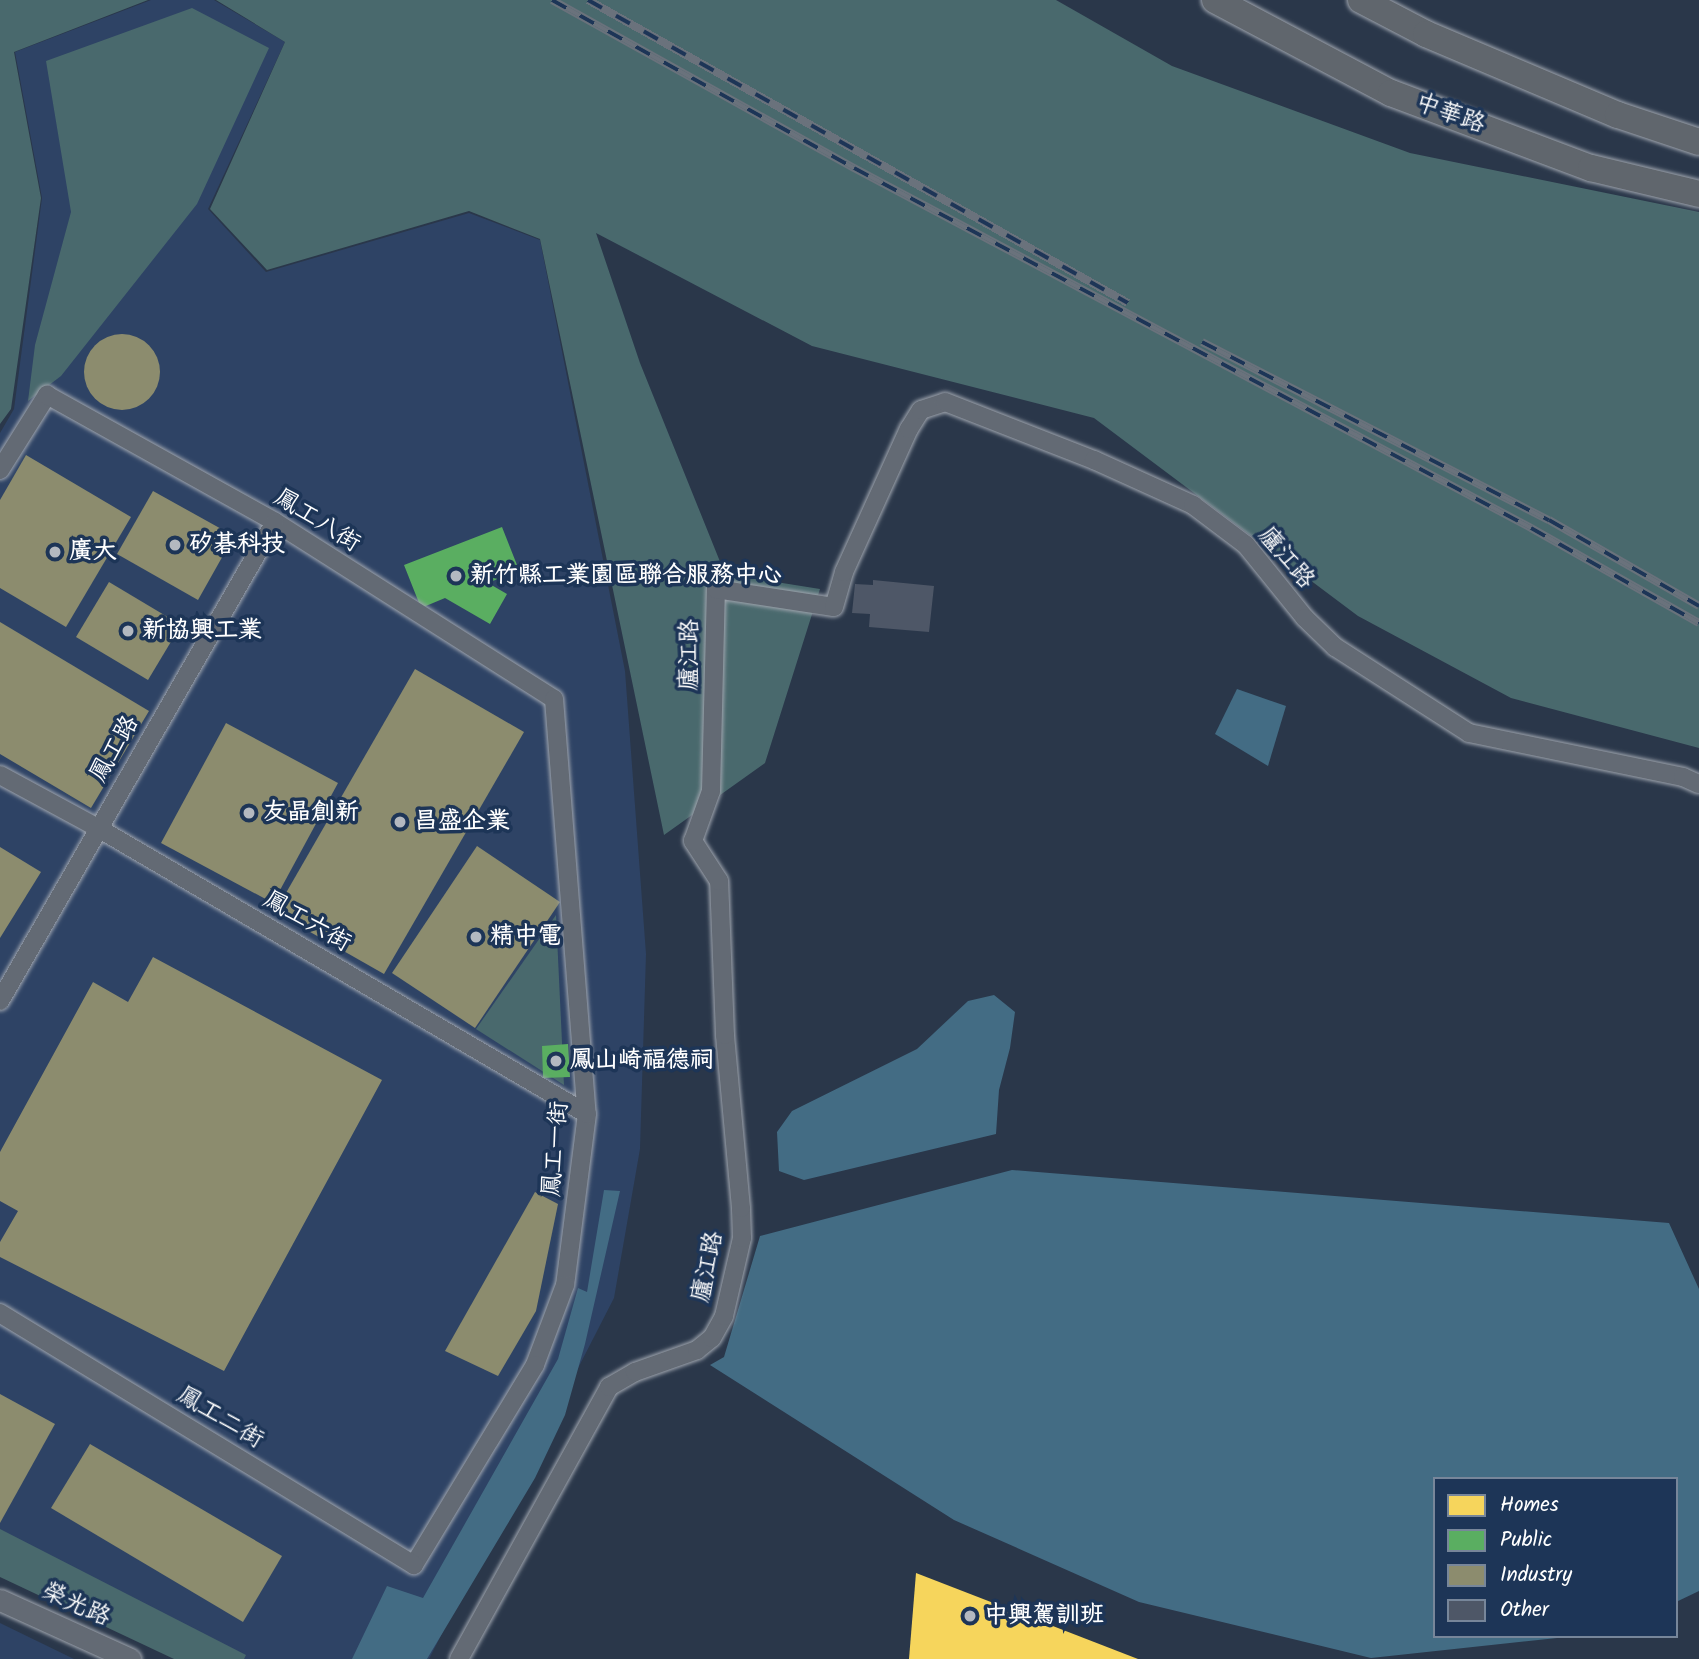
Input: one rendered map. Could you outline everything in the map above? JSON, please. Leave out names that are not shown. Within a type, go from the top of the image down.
[{"type":"main road","name":"中華路","points":[[1215,0],[1391,93],[1591,168],[1699,194]]},
{"type":"main road","points":[[1361,0],[1426,34],[1618,115],[1699,142]]},
{"type":"street","name":"鳳工八街","points":[[0,470],[47,395],[275,522],[554,699]]},
{"type":"street","name":"廬江路","points":[[459,1659],[609,1387],[635,1372],[697,1350],[712,1338],[724,1316],[742,1238],[741,1208],[725,1035],[719,881],[693,841],[711,791],[716,589],[834,607],[844,572],[909,429],[921,410],[945,402],[1094,460],[1193,505],[1246,545],[1304,618],[1335,647],[1469,733],[1683,777],[1699,784]]},
{"type":"street","name":"鳳工路","points":[[0,1001],[275,522]]},
{"type":"street","name":"鳳工一街","points":[[414,1565],[535,1366],[565,1285],[587,1114],[554,699]]},
{"type":"street","name":"鳳工六街","points":[[0,775],[97,828],[587,1114]]},
{"type":"street","name":"鳳工二街","points":[[0,1313],[414,1565]]},
{"type":"street","name":"榮光路","points":[[0,1600],[131,1659]]},
{"type":"shaded area","points":[[151,0],[214,0],[285,42],[208,209],[266,272],[469,213],[540,240],[625,671],[646,954],[640,1149],[614,1298],[429,1659],[211,1659],[0,1565],[0,433],[14,409],[42,198],[15,52]]},
{"type":"shaded area","points":[[1237,689],[1286,706],[1268,766],[1215,734]]},
{"type":"shaded area","points":[[994,995],[1015,1012],[1010,1048],[999,1090],[996,1134],[804,1180],[779,1171],[777,1132],[792,1111],[917,1049],[968,1001]]},
{"type":"shaded area","points":[[1012,1170],[1669,1223],[1699,1289],[1699,1591],[1678,1601],[1678,1477],[1433,1477],[1433,1638],[1557,1638],[1371,1658],[1139,1602],[954,1520],[710,1365],[724,1357],[760,1236]]},
{"type":"shaded area","points":[[604,1190],[620,1191],[585,1344],[565,1415],[535,1478],[427,1659],[352,1659],[387,1586],[423,1598],[558,1359],[578,1288],[587,1292]]},
{"type":"shaded area","points":[[0,1623],[74,1659],[0,1659]]},
{"type":"green space","points":[[0,0],[148,0],[14,52],[41,198],[11,409],[0,424]]},
{"type":"green space","points":[[216,0],[1056,0],[1172,66],[1410,153],[1699,212],[1699,748],[1511,698],[1358,616],[1094,418],[812,346],[596,233],[640,363],[725,574],[820,589],[765,763],[664,835],[540,239],[469,211],[267,270],[210,209],[285,42]]},
{"type":"green space","points":[[192,8],[269,48],[197,204],[61,376],[28,401],[35,345],[71,212],[46,61]]},
{"type":"green space","points":[[556,915],[564,1085],[476,1029]]},
{"type":"green space","points":[[0,1529],[246,1655],[244,1659],[174,1659],[0,1577]]},
{"type":"building: Homes","name":"中興駕訓班","points":[[916,1573],[1138,1659],[909,1659]]},
{"type":"building: Public","name":"新竹縣工業園區聯合服務中心","points":[[502,527],[519,570],[488,583],[507,594],[490,624],[445,598],[421,608],[404,565]]},
{"type":"building: Public","name":"鳳山崎福德祠","points":[[568,1044],[570,1077],[543,1078],[542,1046]]},
{"type":"building: Industry","points":[[122,334],[137,337],[149,345],[157,357],[160,372],[157,387],[149,399],[137,407],[122,410],[107,407],[95,399],[87,387],[84,372],[87,357],[95,345],[107,337]]},
{"type":"building: Industry","name":"廣大","points":[[26,455],[131,517],[66,627],[0,588],[0,500]]},
{"type":"building: Industry","name":"矽碁科技","points":[[153,491],[234,536],[198,600],[117,554]]},
{"type":"building: Industry","name":"新協興工業","points":[[109,582],[181,625],[148,680],[76,637]]},
{"type":"building: Industry","points":[[0,622],[149,711],[91,808],[0,754]]},
{"type":"building: Industry","name":"昌盛企業","points":[[415,669],[524,732],[384,974],[275,912]]},
{"type":"building: Industry","name":"友晶創新","points":[[226,723],[338,783],[273,903],[161,843]]},
{"type":"building: Industry","name":"精中電","points":[[477,846],[560,902],[475,1028],[392,973]]},
{"type":"building: Industry","points":[[0,847],[41,872],[0,938]]},
{"type":"building: Industry","points":[[153,957],[382,1080],[224,1371],[0,1257],[0,1242],[18,1211],[0,1201],[0,1152],[93,982],[128,1002]]},
{"type":"building: Industry","points":[[535,1192],[558,1204],[536,1311],[498,1376],[445,1351]]},
{"type":"building: Industry","points":[[0,1394],[55,1424],[0,1523]]},
{"type":"building: Industry","points":[[90,1444],[282,1556],[243,1622],[51,1508]]},
{"type":"building: Other","points":[[873,580],[934,586],[929,632],[869,627],[870,614],[852,613],[855,584],[873,585]]},
{"type":"railway","points":[[552,0],[854,168],[1531,528],[1699,623]]},
{"type":"railway","points":[[588,0],[1128,303]]},
{"type":"railway","points":[[1202,342],[1549,520],[1699,606]]},
{"type":"place","name":"矽碁科技","points":[[175,545]]},
{"type":"place","name":"廣大","points":[[55,552]]},
{"type":"place","name":"新竹縣工業園區聯合服務中心","points":[[456,576]]},
{"type":"place","name":"新協興工業","points":[[128,631]]},
{"type":"place","name":"友晶創新","points":[[249,813]]},
{"type":"place","name":"昌盛企業","points":[[400,822]]},
{"type":"place","name":"精中電","points":[[476,937]]},
{"type":"place","name":"鳳山崎福德祠","points":[[556,1061]]},
{"type":"place","name":"中興駕訓班","points":[[970,1616]]}]
